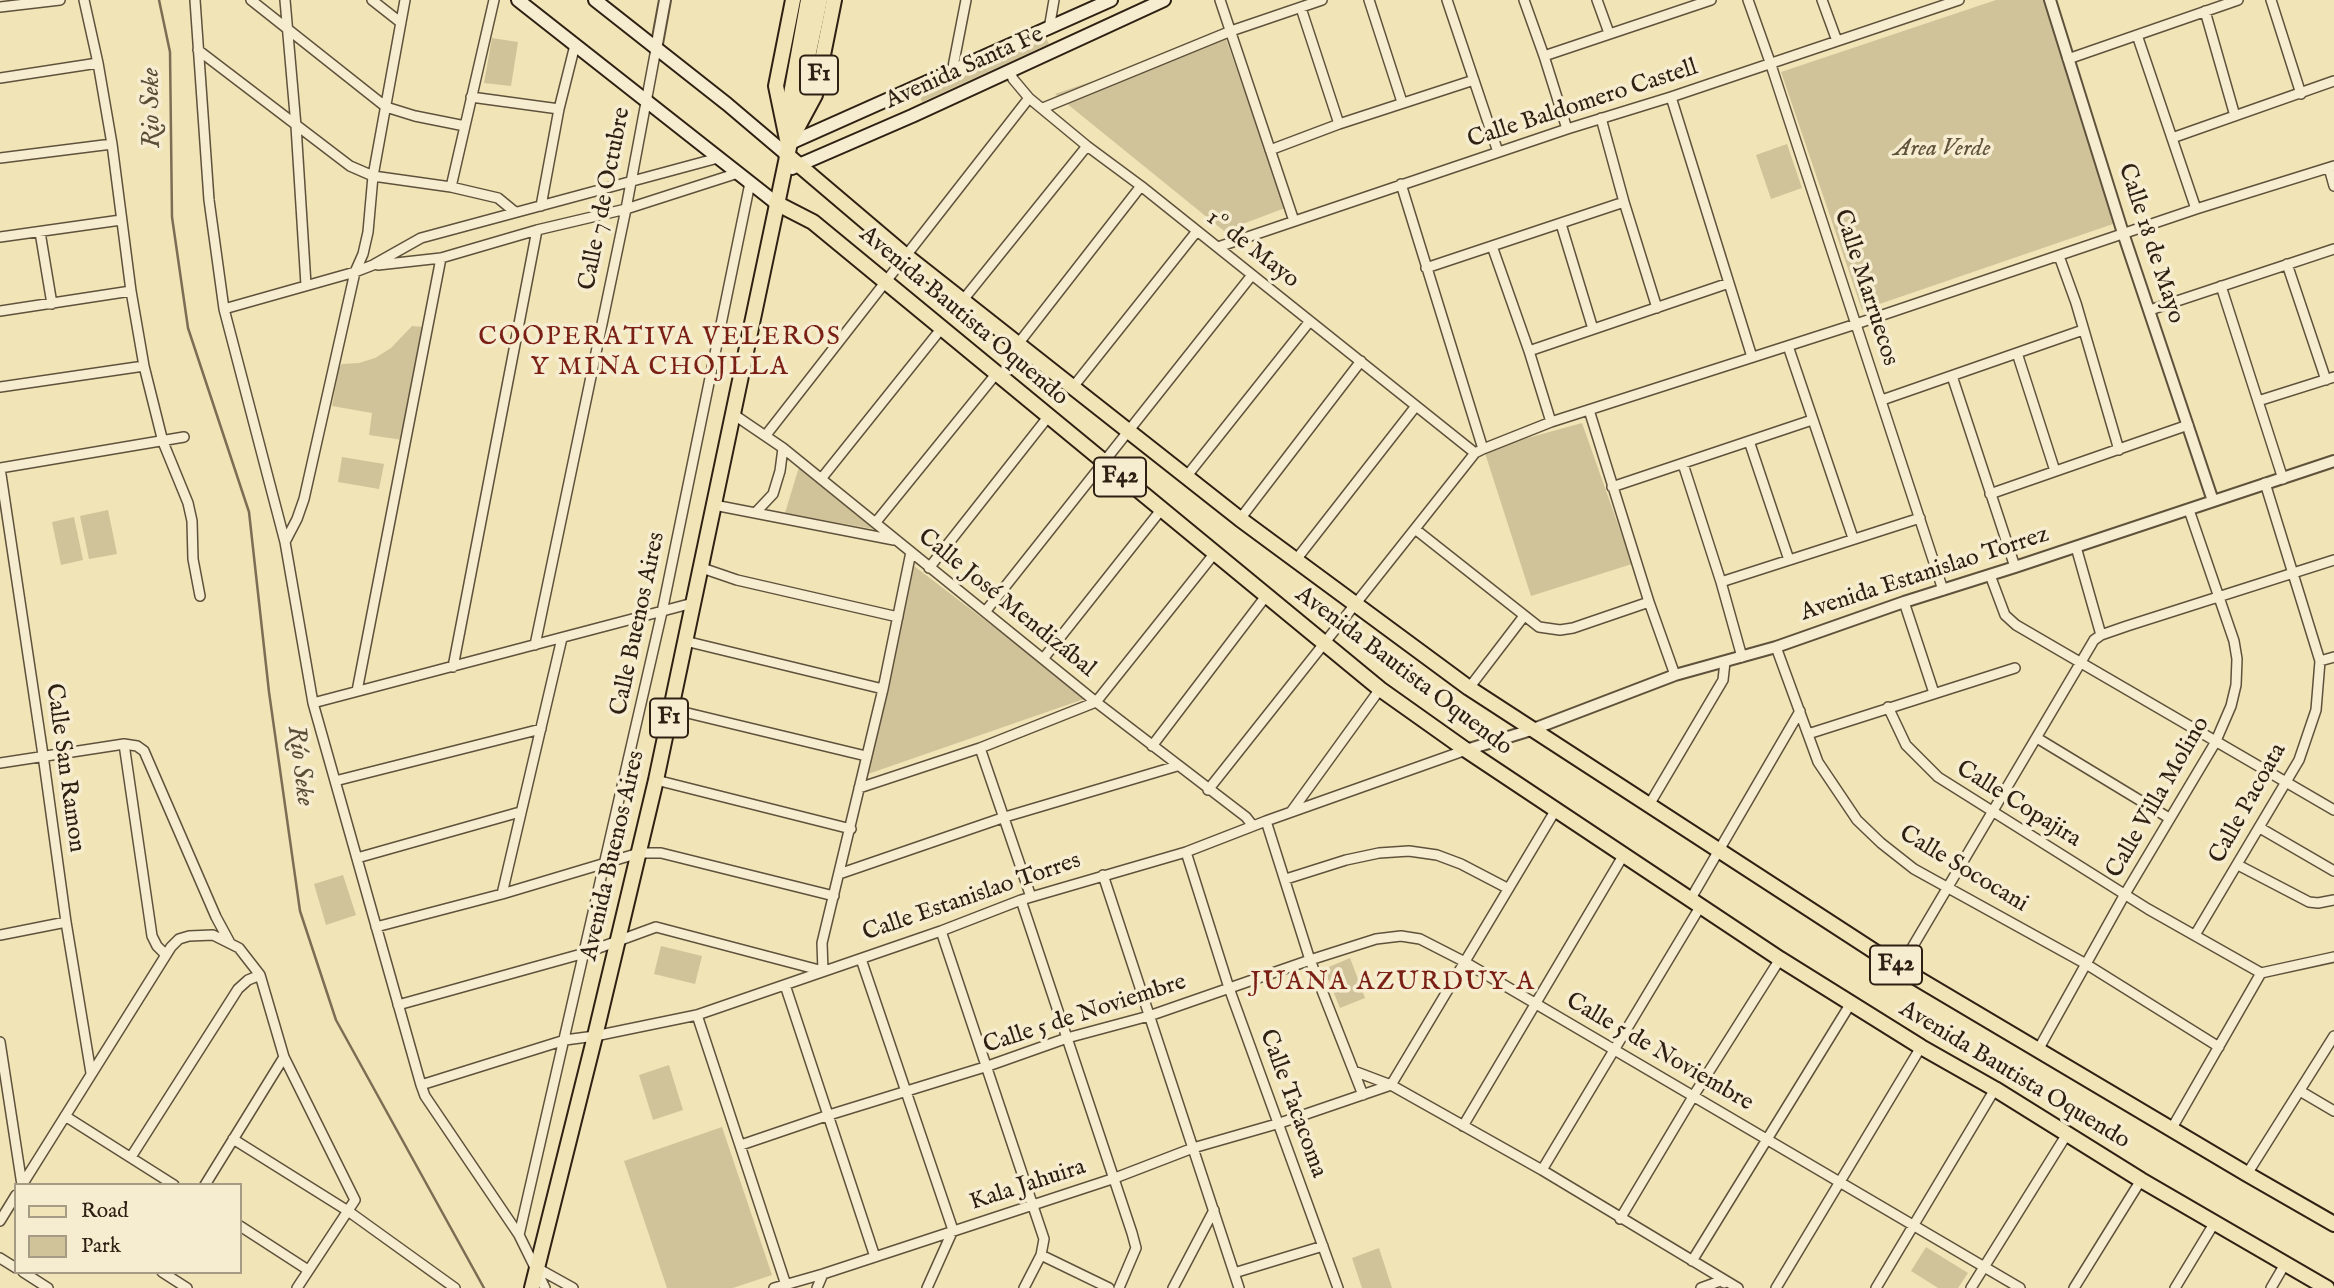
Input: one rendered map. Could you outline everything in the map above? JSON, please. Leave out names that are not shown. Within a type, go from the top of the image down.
[{"type":"main road","name":"Avenida Bautista Oquendo","points":[[518,0],[776,203],[813,222],[1380,689],[1555,811],[1780,959],[2141,1180],[2327,1288]]},
{"type":"main road","name":"Avenida Bautista Oquendo","points":[[595,0],[787,149],[799,165],[905,255],[1186,477],[1294,561],[1469,688],[1900,968],[2334,1224]]},
{"type":"main road","name":"Avenida Buenos Aires","points":[[787,149],[776,86],[793,0]]},
{"type":"main road","name":"Avenida Buenos Aires","points":[[787,149],[791,94],[808,0]]},
{"type":"main road","name":"Avenida Buenos Aires","points":[[531,1288],[656,780],[820,0]]},
{"type":"main road","name":"Avenida Buenos Aires","points":[[787,149],[814,95],[834,0]]},
{"type":"main road","name":"Avenida Santa Fe","points":[[787,149],[1111,0]]},
{"type":"main road","name":"Avenida Santa Fe","points":[[782,173],[1164,0]]},
{"type":"street","points":[[0,7],[60,0]]},
{"type":"street","points":[[84,0],[112,144],[131,291],[144,366],[163,442],[188,503],[193,559],[200,596]]},
{"type":"street","points":[[195,0],[209,201],[224,309],[285,542],[313,703],[425,1096],[519,1235],[545,1288]]},
{"type":"street","points":[[251,0],[386,107],[465,126]]},
{"type":"street","points":[[285,0],[306,285]]},
{"type":"street","points":[[372,0],[400,22]]},
{"type":"street","points":[[285,542],[304,499],[355,272],[368,232],[373,176],[405,0]]},
{"type":"street","points":[[451,187],[494,0]]},
{"type":"street","points":[[656,49],[665,0]]},
{"type":"street","points":[[952,72],[965,0]]},
{"type":"street","points":[[1049,29],[1054,0]]},
{"type":"street","points":[[1220,0],[1294,221]]},
{"type":"street","points":[[1043,108],[1231,31],[1322,0]]},
{"type":"street","points":[[1369,0],[1402,102]]},
{"type":"street","points":[[1447,0],[1498,152]]},
{"type":"street","points":[[1524,0],[1567,129]]},
{"type":"street","points":[[1597,0],[1609,33]]},
{"type":"street","points":[[1670,0],[1674,11]]},
{"type":"street","points":[[1544,56],[1711,0]]},
{"type":"street","name":"Calle Marruecos","points":[[1748,0],[1943,590]]},
{"type":"street","points":[[1822,0],[1837,41]]},
{"type":"street","name":"Calle Baldomero Castell","points":[[1218,247],[1959,0]]},
{"type":"street","name":"Calle 18 de Mayo","points":[[2050,0],[2123,233],[2213,501]]},
{"type":"street","points":[[2068,59],[2238,0]]},
{"type":"street","points":[[2271,0],[2301,94]]},
{"type":"street","points":[[1301,8],[1339,124]]},
{"type":"street","points":[[2205,11],[2235,116]]},
{"type":"street","points":[[2137,35],[2196,209]]},
{"type":"street","points":[[541,206],[559,109],[575,46]]},
{"type":"street","name":"Calle 7 de Octubre","points":[[535,645],[626,209],[656,49]]},
{"type":"street","points":[[198,50],[350,166],[373,176],[451,187],[498,198],[515,212]]},
{"type":"street","points":[[0,78],[98,63]]},
{"type":"street","name":"1º de Mayo","points":[[1010,71],[1013,79],[1029,98],[1087,146],[1416,406],[1479,451]]},
{"type":"street","points":[[1270,150],[1402,102],[1474,80]]},
{"type":"street","points":[[2172,138],[2334,82]]},
{"type":"street","points":[[471,97],[559,109]]},
{"type":"street","points":[[1671,97],[1752,357]]},
{"type":"street","points":[[766,435],[1029,98]]},
{"type":"street","points":[[1601,118],[1657,308]]},
{"type":"street","points":[[0,158],[112,144]]},
{"type":"street","points":[[963,300],[1087,146]]},
{"type":"street","points":[[224,309],[355,272],[421,238],[718,158]]},
{"type":"street","points":[[1208,790],[1479,451],[1551,422],[2331,167],[2334,187]]},
{"type":"street","points":[[373,265],[441,258],[537,230],[626,209],[738,173]]},
{"type":"street","name":"Calle Buenos Aires","points":[[519,1235],[662,612],[750,183]]},
{"type":"street","points":[[1401,184],[1479,451]]},
{"type":"street","points":[[1018,344],[1141,186]]},
{"type":"street","points":[[1426,268],[1624,202]]},
{"type":"street","points":[[0,237],[121,220]]},
{"type":"street","points":[[1561,225],[1593,329]]},
{"type":"street","points":[[453,667],[537,230]]},
{"type":"street","points":[[40,232],[52,304]]},
{"type":"street","points":[[1073,387],[1197,232]]},
{"type":"street","points":[[1493,246],[1551,422]]},
{"type":"street","points":[[2150,310],[2334,249]]},
{"type":"street","points":[[2059,256],[2119,450]]},
{"type":"street","points":[[357,691],[441,258]]},
{"type":"street","points":[[2258,401],[2330,379],[2287,264]]},
{"type":"street","points":[[985,612],[1252,275]]},
{"type":"street","points":[[1529,351],[1729,283]]},
{"type":"street","points":[[2221,286],[2283,479]]},
{"type":"street","points":[[0,312],[131,291]]},
{"type":"street","points":[[1186,477],[1310,321]]},
{"type":"street","points":[[821,479],[941,329]]},
{"type":"street","points":[[1882,400],[2083,330]]},
{"type":"street","points":[[1788,346],[1853,538]]},
{"type":"street","points":[[2017,353],[2055,471]]},
{"type":"street","points":[[1240,519],[1361,361]]},
{"type":"street","points":[[0,387],[144,366]]},
{"type":"street","points":[[876,522],[996,374]]},
{"type":"street","points":[[1952,376],[2015,567]]},
{"type":"street","points":[[1294,561],[1416,406]]},
{"type":"street","points":[[1589,410],[1649,602],[1675,675]]},
{"type":"street","name":"Calle José Mendizábal","points":[[733,414],[783,448],[1152,746],[1246,817],[1253,826]]},
{"type":"street","points":[[929,568],[1048,417]]},
{"type":"street","points":[[1612,487],[1812,420]]},
{"type":"street","points":[[1990,494],[2188,425]]},
{"type":"street","points":[[0,468],[184,438]]},
{"type":"street","points":[[1749,441],[1789,560]]},
{"type":"street","points":[[757,511],[772,494],[780,471],[783,448]]},
{"type":"street","name":"Avenida Estanislao Torrez","points":[[1531,730],[1675,675],[1776,646],[1904,601],[2334,461]]},
{"type":"street","points":[[1683,464],[1742,657]]},
{"type":"street","name":"Calle San Ramon","points":[[0,468],[66,922],[91,1073]]},
{"type":"street","name":"Calle Pacoata","points":[[2195,935],[2299,760],[2316,710],[2320,661],[2265,483]]},
{"type":"street","points":[[714,505],[757,511],[897,540]]},
{"type":"street","points":[[1043,659],[1161,510]]},
{"type":"street","name":"Calle Villa Molino","points":[[2038,1049],[2125,894],[2215,743],[2231,706],[2236,685],[2237,659],[2234,641],[2189,510]]},
{"type":"street","points":[[1721,582],[1920,518]]},
{"type":"street","points":[[1415,529],[1539,627],[1560,630],[1649,602]]},
{"type":"street","points":[[2076,547],[2101,635]]},
{"type":"street","points":[[398,1005],[584,953],[656,927],[823,971],[822,943],[883,688],[911,552]]},
{"type":"street","points":[[859,788],[980,748],[1097,702],[1214,554]]},
{"type":"street","points":[[1900,968],[2038,738],[2090,645],[2101,635],[2334,560]]},
{"type":"street","points":[[702,568],[737,580],[898,617]]},
{"type":"street","points":[[1990,575],[2002,608],[2010,620],[2215,743],[2334,810]]},
{"type":"street","points":[[1152,746],[1266,597]]},
{"type":"street","points":[[1904,601],[1934,693]]},
{"type":"street","points":[[313,703],[693,603]]},
{"type":"street","points":[[1469,688],[1524,616]]},
{"type":"street","points":[[502,894],[562,638]]},
{"type":"street","points":[[685,641],[883,688]]},
{"type":"street","name":"Calle Sococani","points":[[1776,646],[1818,762],[1857,820],[1914,869],[2087,964],[2219,1047]]},
{"type":"street","points":[[2320,661],[2334,657]]},
{"type":"street","points":[[1649,805],[1723,680],[1726,662]]},
{"type":"street","points":[[1808,734],[2015,668]]},
{"type":"street","points":[[1290,813],[1380,689]]},
{"type":"street","name":"Calle Copajira","points":[[1888,707],[1906,746],[1938,777],[2125,894],[2261,973]]},
{"type":"street","points":[[671,709],[866,756]]},
{"type":"street","points":[[1542,1170],[1695,903],[1718,850],[1800,711]]},
{"type":"street","points":[[335,781],[541,729]]},
{"type":"street","name":"Calle Estanislao Torres","points":[[421,1085],[565,1040],[697,1015],[941,931],[1021,900],[1186,852],[1466,750],[1531,730]]},
{"type":"street","points":[[2038,738],[2169,818]]},
{"type":"street","points":[[124,744],[152,936],[165,954]]},
{"type":"street","points":[[0,763],[124,744],[144,751],[215,917],[231,943]]},
{"type":"street","points":[[980,748],[1031,897]]},
{"type":"street","points":[[839,874],[1005,817],[1178,766]]},
{"type":"street","points":[[656,780],[850,829]]},
{"type":"street","points":[[1391,1085],[1555,811]]},
{"type":"street","points":[[357,858],[520,812]]},
{"type":"street","points":[[1266,821],[1310,960],[1363,1095]]},
{"type":"street","points":[[2259,828],[2334,872]]},
{"type":"street","points":[[1286,879],[1346,860],[1379,853],[1409,851],[1437,855],[1461,864],[1507,888]]},
{"type":"street","name":"Calle Tacacoma","points":[[1186,852],[1229,988],[1338,1288]]},
{"type":"street","points":[[376,927],[502,894],[639,853],[661,853],[834,895]]},
{"type":"street","points":[[1463,1126],[1623,856]]},
{"type":"street","points":[[2238,865],[2309,902],[2318,904],[2334,900]]},
{"type":"street","points":[[1103,875],[1239,1288]]},
{"type":"street","points":[[1021,900],[1136,1248],[1119,1288]]},
{"type":"street","points":[[0,935],[66,922]]},
{"type":"street","points":[[941,931],[1044,1239],[1041,1255],[1024,1288]]},
{"type":"street","points":[[23,1183],[165,954],[180,939],[213,935],[231,943],[250,959],[260,975],[284,1057],[355,1200],[297,1288]]},
{"type":"street","name":"Calle 5 de Noviembre","points":[[741,1144],[988,1066],[1067,1038],[1149,1016],[1376,939],[1401,936],[1420,939],[1463,961],[2021,1288]]},
{"type":"street","points":[[2172,1128],[2261,973],[2334,957]]},
{"type":"street","points":[[860,959],[953,1230],[927,1288]]},
{"type":"street","points":[[1620,1219],[1780,959]]},
{"type":"street","points":[[131,1157],[238,989],[248,979],[260,975]]},
{"type":"street","points":[[785,985],[874,1256]]},
{"type":"street","points":[[1692,1261],[1851,1003]]},
{"type":"street","points":[[697,1015],[787,1286]]},
{"type":"street","points":[[2247,1174],[2334,1036]]},
{"type":"street","points":[[0,1042],[22,1183]]},
{"type":"street","points":[[1776,1288],[1921,1047]]},
{"type":"street","points":[[206,1183],[284,1057]]},
{"type":"street","points":[[1354,1071],[1391,1085],[1542,1170],[1692,1261],[1724,1284],[1738,1288]]},
{"type":"street","name":"Kala Jahuira","points":[[774,1288],[1115,1178],[1193,1148],[1280,1124],[1391,1085]]},
{"type":"street","points":[[1876,1288],[1995,1089]]},
{"type":"street","points":[[2300,1091],[2334,1111]]},
{"type":"street","points":[[65,1116],[171,1183]]},
{"type":"street","points":[[1970,1288],[2067,1134]]},
{"type":"street","points":[[233,1139],[348,1211],[455,1288]]},
{"type":"street","points":[[2074,1288],[2141,1180]]},
{"type":"street","points":[[0,1221],[14,1198]]},
{"type":"street","points":[[1173,1288],[1214,1210]]},
{"type":"street","points":[[2175,1288],[2215,1222]]},
{"type":"street","points":[[242,1227],[308,1270]]},
{"type":"street","points":[[1234,1273],[1323,1246]]},
{"type":"street","points":[[1041,1255],[1110,1288]]},
{"type":"street","points":[[2271,1288],[2286,1264]]},
{"type":"street","points":[[537,1268],[573,1288]]},
{"type":"street","points":[[26,1274],[47,1288]]},
{"type":"street","points":[[165,1274],[187,1288]]},
{"type":"street","points":[[817,1288],[824,1274]]},
{"type":"street","points":[[1702,1288],[1724,1284]]},
{"type":"green space","name":"Area Verde","points":[[1996,0],[2044,0],[2085,134],[2114,216],[2111,217],[2113,224],[1862,310],[1781,72]]},
{"type":"green space","points":[[1225,36],[1285,208],[1224,231],[1055,94]]},
{"type":"green space","points":[[492,38],[518,42],[511,86],[484,83]]},
{"type":"green space","points":[[1046,38],[1049,44],[922,102],[920,97]]},
{"type":"green space","points":[[1787,144],[1802,188],[1771,199],[1756,155]]},
{"type":"green space","points":[[412,326],[424,327],[403,440],[369,435],[372,413],[332,406],[339,367],[342,364],[375,358],[391,348]]},
{"type":"green space","points":[[1582,423],[1632,564],[1531,596],[1484,450]]},
{"type":"green space","points":[[342,457],[384,464],[379,489],[338,482]]},
{"type":"green space","points":[[799,467],[873,529],[785,513]]},
{"type":"green space","points":[[108,510],[117,554],[89,559],[80,516]]},
{"type":"green space","points":[[74,517],[83,560],[61,565],[52,522]]},
{"type":"green space","points":[[914,566],[1087,698],[868,774]]},
{"type":"green space","points":[[343,875],[356,915],[326,925],[314,884]]},
{"type":"green space","points":[[661,946],[702,956],[695,984],[654,974]]},
{"type":"green space","points":[[1350,958],[1365,998],[1340,1008],[1324,969]]},
{"type":"green space","points":[[669,1065],[683,1110],[653,1120],[639,1075]]},
{"type":"green space","points":[[722,1127],[772,1275],[733,1288],[667,1288],[624,1161]]},
{"type":"green space","points":[[1926,1247],[1968,1273],[1958,1288],[1938,1288],[1911,1271]]},
{"type":"green space","points":[[1379,1248],[1392,1288],[1362,1288],[1352,1258]]},
{"type":"waterway","name":"Río Seke","points":[[159,0],[170,52],[172,217],[188,328],[249,512],[269,692],[300,911],[336,1020],[484,1288]]},
{"type":"district","name":"COOPERATIVA VELEROS Y MINA CHOJLLA","points":[[660,354]]},
{"type":"district","name":"JUANA AZURDUY A","points":[[1393,984]]},
{"type":"water label","name":"Rio Seke","points":[[153,108]]}]
